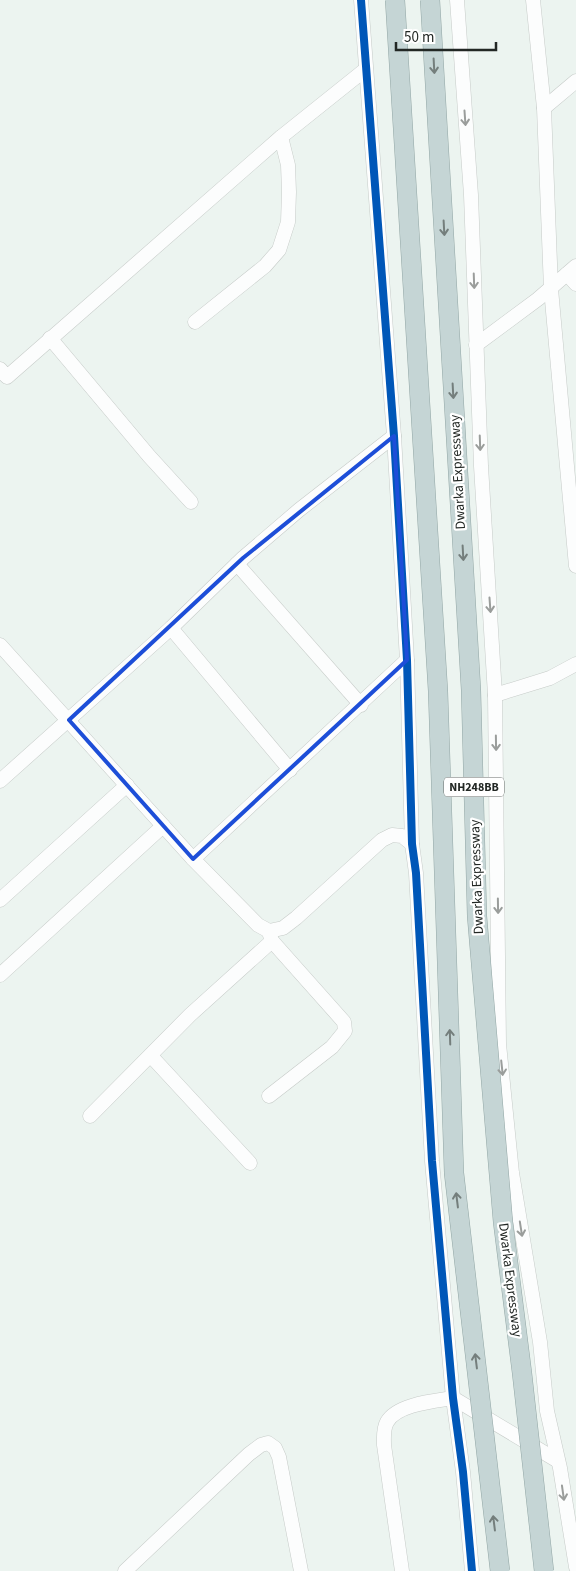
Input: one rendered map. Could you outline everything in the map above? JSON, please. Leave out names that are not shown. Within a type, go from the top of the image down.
[{"type":"highway","name":"NH248BB","points":[[395,0],[438,691],[454,1173],[500,1571]]},
{"type":"highway","name":"Dwarka Expressway","points":[[430,0],[470,680],[478,916],[502,1222],[522,1373],[544,1571]]},
{"type":"street","points":[[361,0],[394,436],[407,660],[412,844],[416,873],[432,1161],[453,1398],[463,1472],[472,1571]]},
{"type":"street","points":[[457,0],[471,195],[481,466],[496,695],[500,1044],[512,1173],[540,1342],[547,1411],[558,1460],[576,1567]]},
{"type":"street","points":[[535,1],[544,108],[550,289],[576,566]]},
{"type":"street","points":[[2,377],[220,192],[281,137],[366,69]]},
{"type":"street","points":[[544,108],[576,81]]},
{"type":"street","points":[[195,322],[265,266],[279,250],[288,222],[289,212],[288,165],[281,137]]},
{"type":"street","points":[[476,345],[504,326],[550,289],[573,275]]},
{"type":"street","points":[[50,338],[149,456],[191,502]]},
{"type":"street","points":[[0,781],[171,628],[237,564],[300,510],[394,436]]},
{"type":"street","points":[[237,564],[360,705]]},
{"type":"street","points":[[171,628],[290,770]]},
{"type":"street","points":[[0,645],[193,859],[271,936],[344,1022],[345,1031],[332,1047],[270,1096]]},
{"type":"street","points":[[193,859],[407,660]]},
{"type":"street","points":[[496,695],[550,678],[576,664]]},
{"type":"street","points":[[1,896],[127,785]]},
{"type":"street","points":[[0,975],[163,826]]},
{"type":"street","points":[[90,1116],[271,936],[296,918],[382,840],[392,835],[402,836],[412,844]]},
{"type":"street","points":[[151,1056],[250,1163]]},
{"type":"street","points":[[402,1571],[384,1445],[384,1431],[387,1422],[395,1412],[407,1407],[453,1398],[558,1460]]},
{"type":"street","points":[[126,1571],[249,1454],[261,1445],[268,1443],[276,1448],[279,1457],[301,1571]]},
{"type":"highlighted area","points":[[394,436],[407,660],[193,859],[69,720],[243,558]]},
{"type":"cycle path","points":[[361,0],[394,436],[407,660],[412,844],[416,873],[432,1161],[453,1398],[463,1472],[472,1571]]}]
